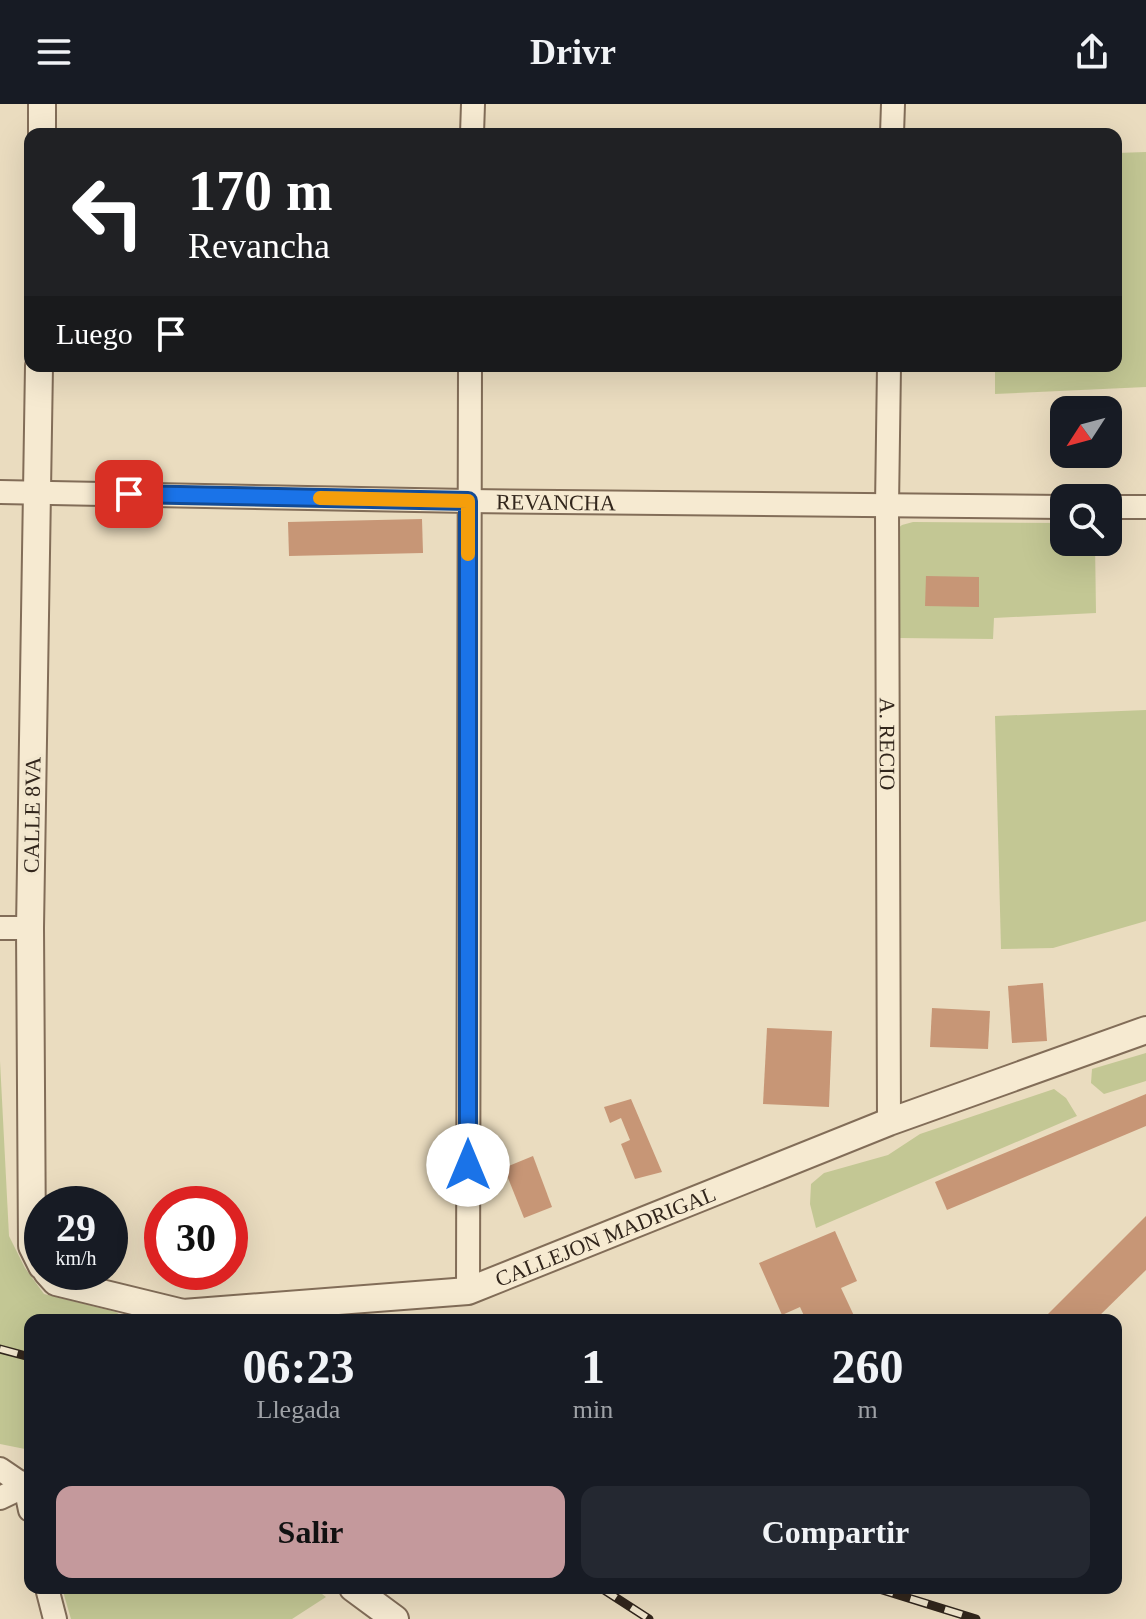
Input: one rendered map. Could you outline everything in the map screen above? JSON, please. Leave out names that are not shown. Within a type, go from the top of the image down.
[{"type":"street","points":[[42,104],[42,128]]},
{"type":"street","points":[[472,128],[473,104]]},
{"type":"street","points":[[892,128],[893,104]]},
{"type":"street","name":"CALLE 8VA","points":[[32,1186],[30,928],[39,372]]},
{"type":"street","points":[[468,1291],[470,372]]},
{"type":"street","name":"A. RECIO","points":[[889,372],[889,1122]]},
{"type":"street","name":"REVANCHA","points":[[0,492],[1050,507]]},
{"type":"street","points":[[1122,507],[1146,507]]},
{"type":"street","points":[[0,928],[30,928]]},
{"type":"street","name":"CALLEJON MADRIGAL","points":[[215,1314],[468,1291],[889,1122],[1146,1030]]},
{"type":"street","name":"CALLEJON MADRIGAL","points":[[85,1290],[171,1314]]},
{"type":"street","points":[[0,1469],[24,1490]]},
{"type":"street","points":[[0,1498],[24,1494]]},
{"type":"street","points":[[49,1594],[55,1619]]},
{"type":"street","points":[[361,1594],[395,1619]]},
{"type":"green space","points":[[1146,152],[1146,387],[995,394],[995,372],[1122,372],[1122,153]]},
{"type":"green space","points":[[913,522],[1050,523],[1050,556],[1095,556],[1096,613],[994,618],[993,639],[899,638],[892,533],[902,525]]},
{"type":"green space","points":[[1146,710],[1146,921],[1053,948],[1001,949],[995,716]]},
{"type":"green space","points":[[1146,1053],[1146,1081],[1104,1094],[1091,1083],[1092,1069]]},
{"type":"green space","points":[[0,1061],[9,1236],[24,1266],[24,1290],[41,1290],[44,1294],[118,1314],[24,1314],[24,1449],[0,1444]]},
{"type":"green space","points":[[1054,1089],[1066,1098],[1077,1116],[816,1228],[810,1204],[811,1184],[824,1173],[888,1155],[920,1134]]},
{"type":"green space","points":[[64,1594],[322,1594],[326,1597],[292,1619],[71,1619]]},
{"type":"building","points":[[422,519],[423,553],[289,556],[288,522]]},
{"type":"building","points":[[926,576],[979,577],[979,607],[925,606]]},
{"type":"building","points":[[1043,983],[1047,1041],[1012,1043],[1008,986]]},
{"type":"building","points":[[932,1008],[990,1011],[988,1049],[930,1047]]},
{"type":"building","points":[[767,1028],[832,1031],[829,1107],[763,1104]]},
{"type":"building","points":[[1146,1094],[1146,1126],[947,1210],[935,1182]]},
{"type":"building","points":[[631,1099],[662,1172],[635,1179],[621,1144],[630,1140],[621,1118],[610,1123],[604,1107]]},
{"type":"building","points":[[533,1156],[552,1207],[524,1218],[504,1168]]},
{"type":"building","points":[[1146,1216],[1146,1270],[1101,1314],[1048,1314]]},
{"type":"building","points":[[835,1231],[857,1281],[841,1288],[853,1314],[803,1314],[800,1307],[782,1314],[759,1263]]},
{"type":"railway","points":[[0,1349],[24,1355]]},
{"type":"railway","points":[[610,1594],[649,1619]]},
{"type":"railway","points":[[895,1594],[976,1619]]},
{"type":"slow traffic","points":[[320,498],[468,501],[468,554]]},
{"type":"route","points":[[129,494],[468,501],[468,1165]]}]
